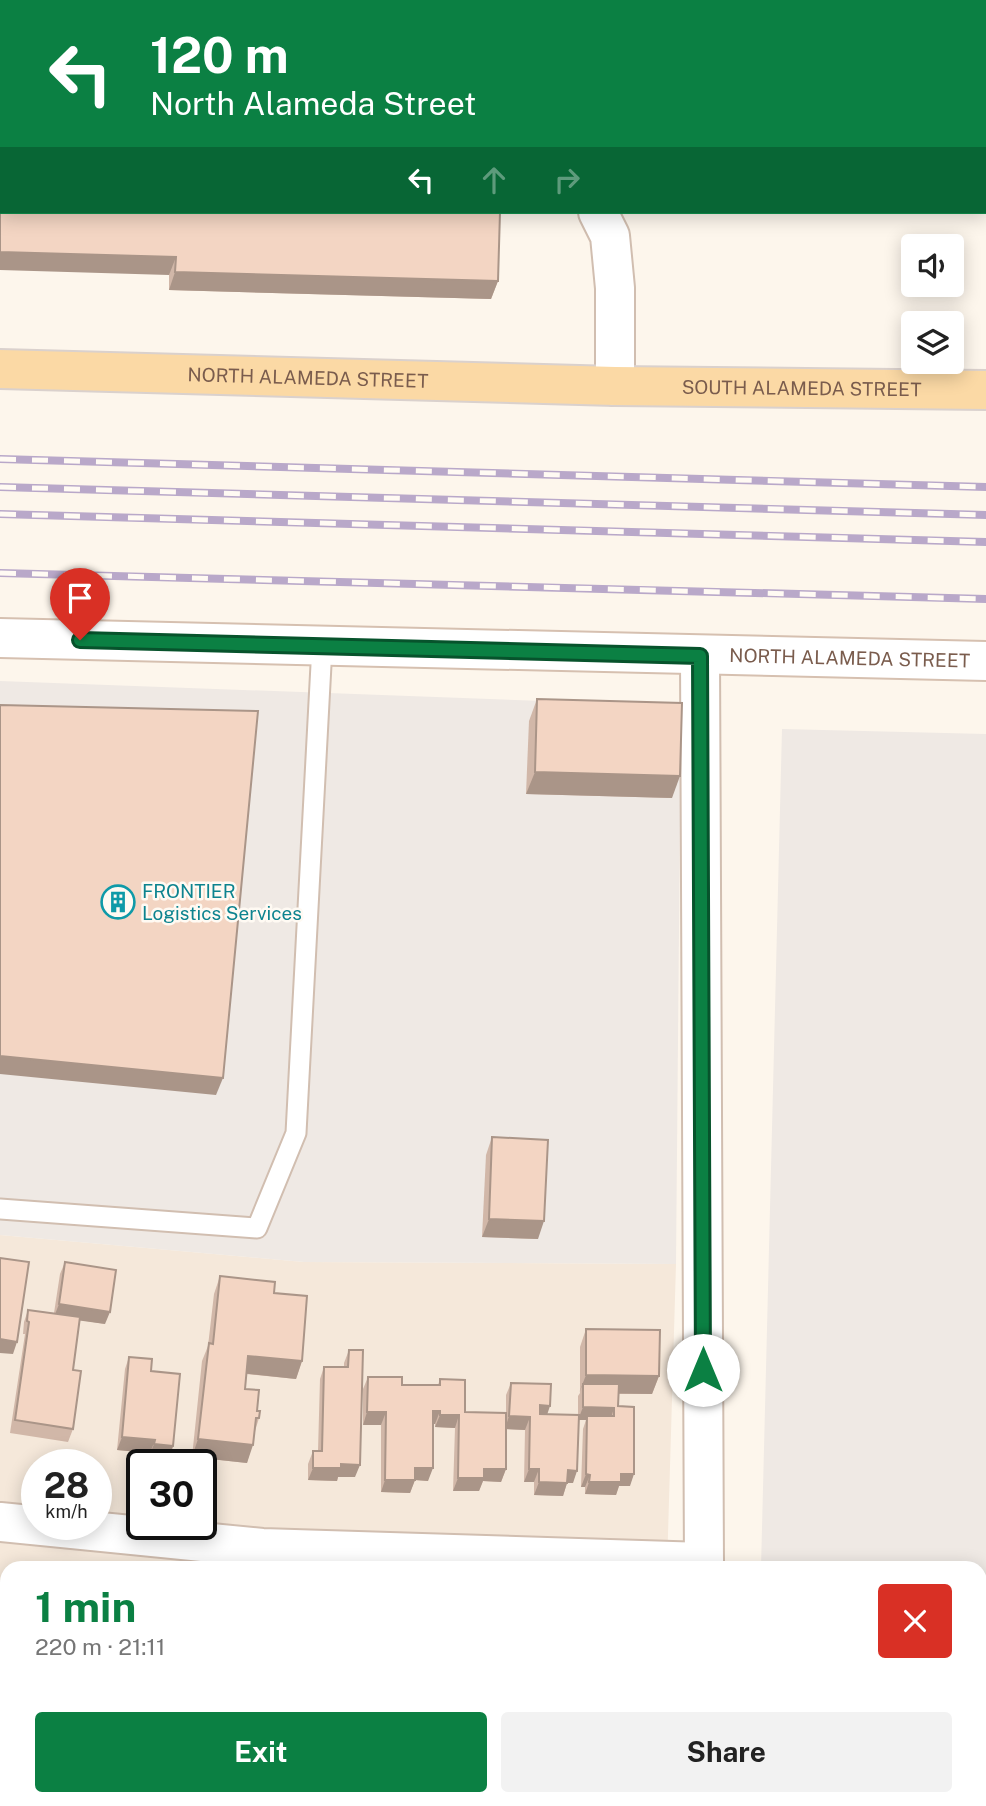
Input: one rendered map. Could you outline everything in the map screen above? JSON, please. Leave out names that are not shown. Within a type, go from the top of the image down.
[{"type":"main road","name":"NORTH ALAMEDA STREET","points":[[0,369],[615,386]]},
{"type":"main road","name":"SOUTH ALAMEDA STREET","points":[[615,386],[986,390]]},
{"type":"street","points":[[599,214],[610,236],[615,288],[615,386]]},
{"type":"street","name":"NORTH ALAMEDA STREET","points":[[0,638],[986,661]]},
{"type":"street","points":[[700,656],[704,1561]]},
{"type":"street","points":[[0,1522],[262,1548],[600,1561]]},
{"type":"lane","points":[[0,1209],[257,1228],[296,1133],[322,646]]},
{"type":"shaded area","points":[[0,681],[681,706],[676,1264],[304,1262],[0,1235]]},
{"type":"shaded area","points":[[782,729],[986,734],[986,1561],[761,1561]]},
{"type":"shaded area","points":[[0,1235],[304,1262],[676,1264],[667,1561],[0,1561]]},
{"type":"building","points":[[0,214],[500,214],[498,281],[175,272],[176,257],[0,252]]},
{"type":"building","points":[[537,699],[682,703],[680,776],[535,772]]},
{"type":"building","name":"FRONTIER Logistics Services","points":[[0,705],[258,711],[223,1078],[0,1056]]},
{"type":"building","points":[[492,1137],[548,1140],[544,1221],[489,1219]]},
{"type":"building","points":[[0,1258],[29,1262],[17,1342],[0,1339]]},
{"type":"building","points":[[65,1262],[116,1270],[110,1312],[59,1304]]},
{"type":"building","points":[[220,1276],[275,1282],[274,1293],[307,1296],[302,1361],[248,1356],[245,1389],[259,1390],[257,1411],[260,1411],[259,1418],[256,1418],[253,1445],[198,1439],[209,1343],[213,1344]]},
{"type":"building","points":[[28,1310],[80,1317],[73,1370],[81,1371],[73,1429],[15,1420],[29,1322]]},
{"type":"building","points":[[586,1329],[660,1330],[659,1376],[586,1375]]},
{"type":"building","points":[[349,1350],[363,1350],[360,1465],[341,1464],[341,1468],[313,1468],[313,1451],[322,1451],[324,1367],[348,1367]]},
{"type":"building","points":[[129,1357],[152,1359],[151,1371],[180,1374],[173,1446],[154,1444],[155,1440],[122,1437]]},
{"type":"building","points":[[368,1377],[402,1377],[402,1385],[440,1385],[440,1379],[465,1380],[465,1412],[506,1413],[506,1469],[484,1469],[484,1478],[458,1478],[459,1415],[440,1415],[440,1411],[433,1411],[433,1468],[415,1468],[415,1480],[385,1480],[386,1412],[367,1412]]},
{"type":"building","points":[[511,1383],[551,1384],[550,1406],[540,1405],[540,1414],[579,1415],[577,1471],[568,1470],[567,1483],[539,1482],[539,1469],[529,1469],[530,1417],[509,1416]]},
{"type":"building","points":[[583,1384],[619,1384],[618,1406],[634,1407],[634,1474],[621,1474],[621,1482],[589,1482],[590,1475],[586,1474],[587,1416],[614,1416],[614,1408],[583,1407]]},
{"type":"railway","points":[[0,459],[986,487]]},
{"type":"railway","points":[[0,487],[986,515]]},
{"type":"railway","points":[[0,514],[986,542]]},
{"type":"railway","points":[[0,573],[986,599]]},
{"type":"place","name":"FRONTIER Logistics Services","points":[[118,902]]},
{"type":"route","points":[[80,640],[700,656],[703,1370]]}]
